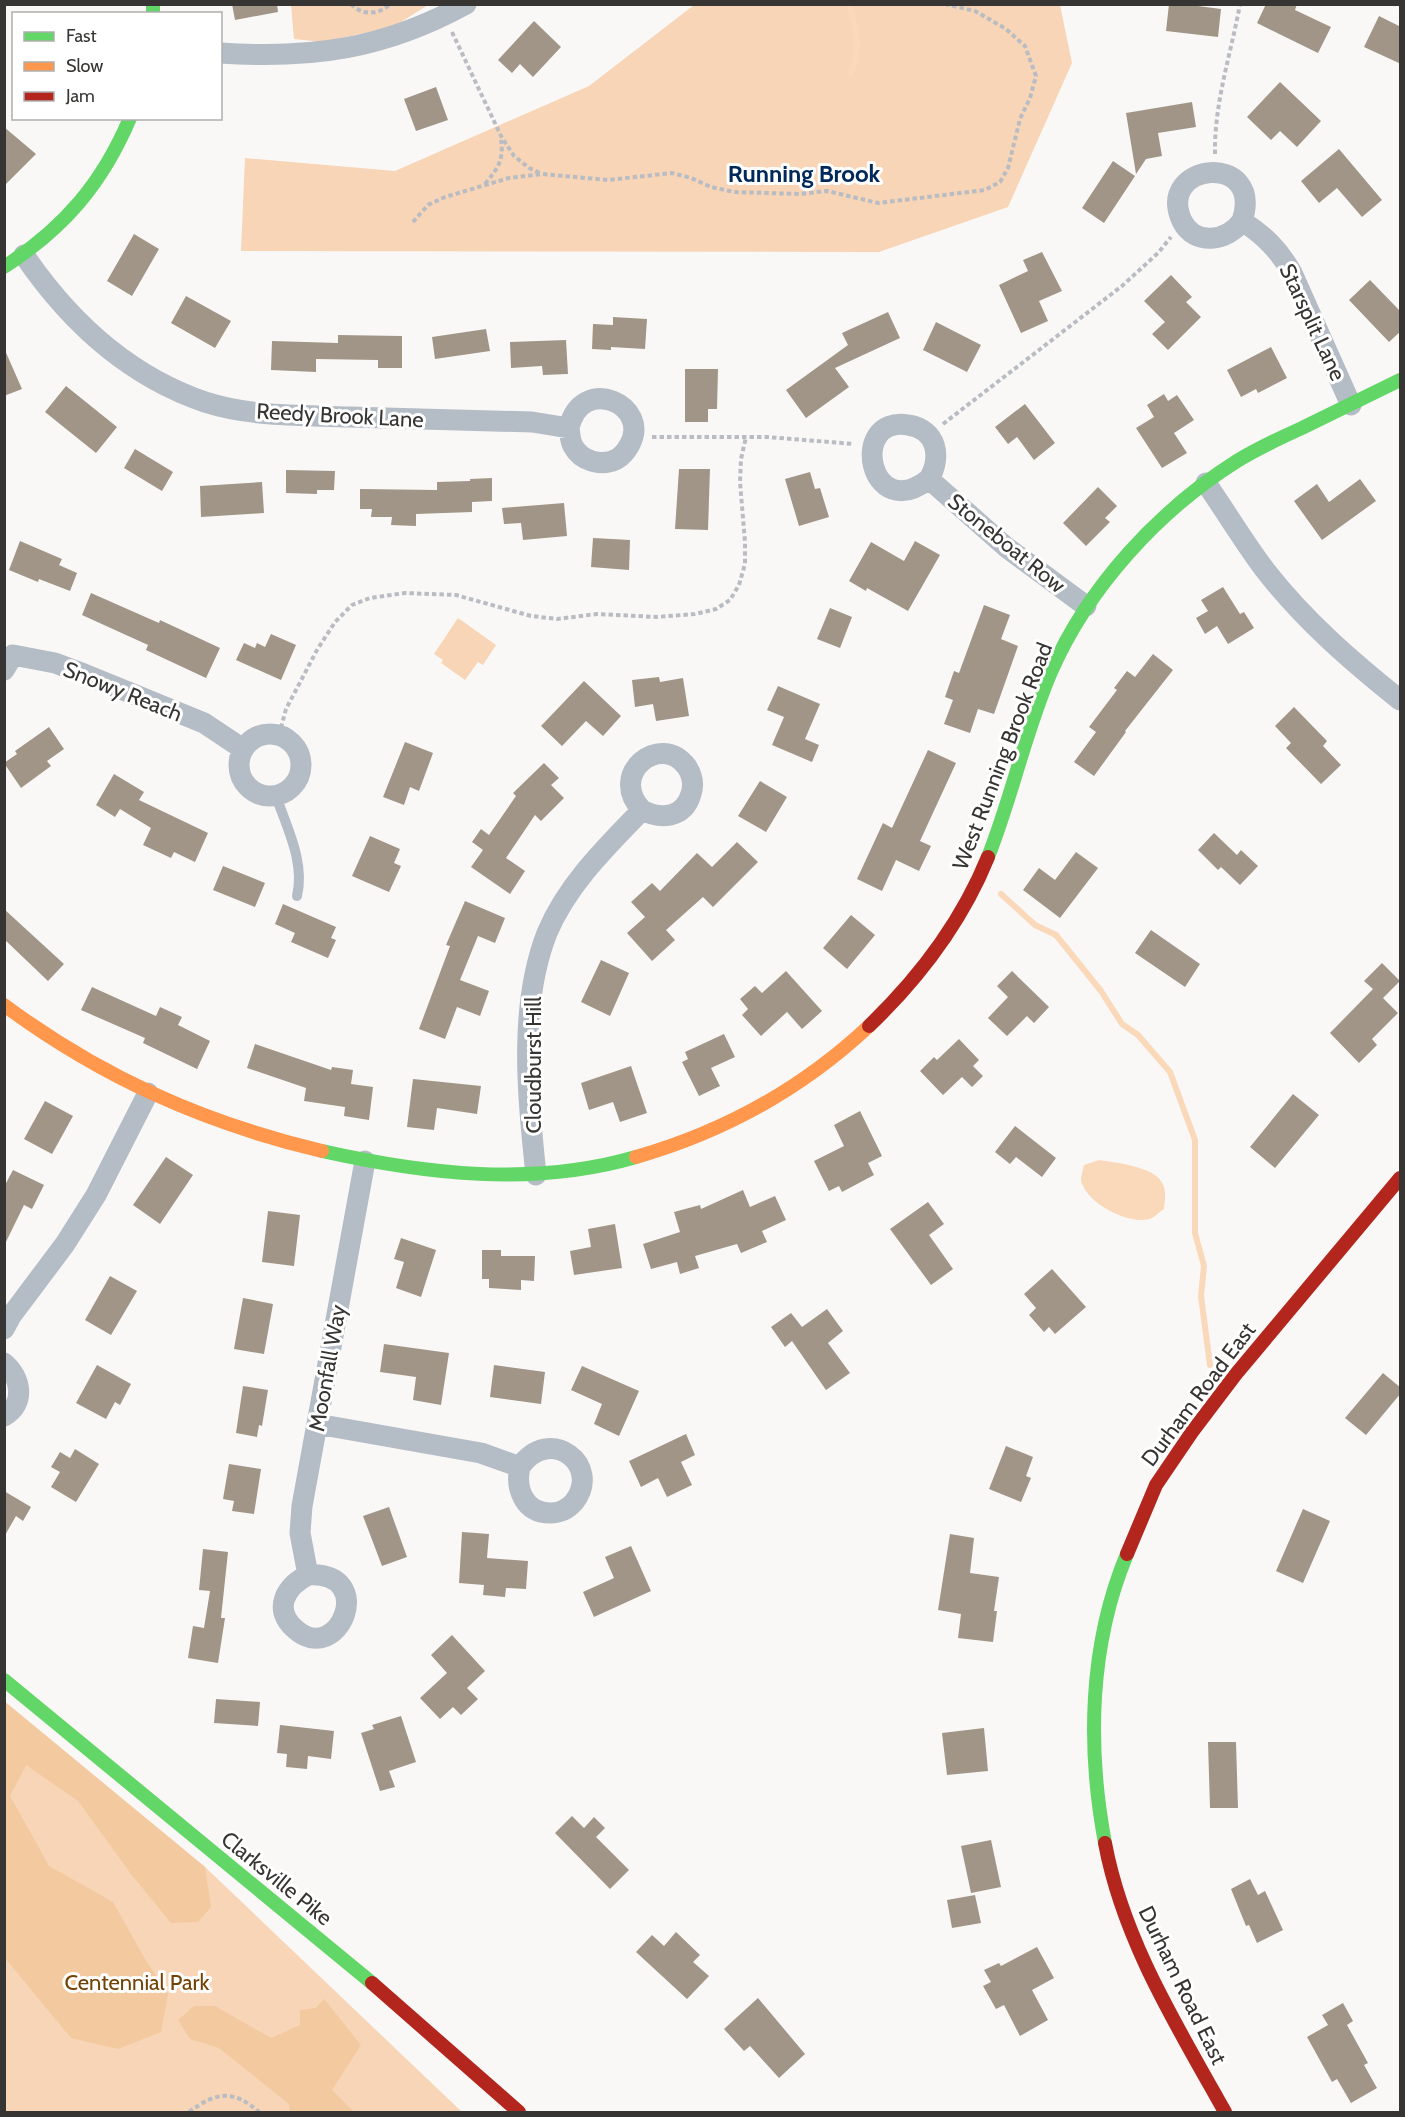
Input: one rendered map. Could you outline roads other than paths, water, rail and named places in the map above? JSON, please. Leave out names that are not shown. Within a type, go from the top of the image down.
[{"type":"street","points":[[222,53],[266,56],[326,52],[358,46],[400,34],[444,16],[466,4]]},
{"type":"street","points":[[4,267],[24,255],[53,232],[81,203],[102,174],[129,120]]},
{"type":"street","points":[[1215,171],[1233,179],[1241,188],[1245,199],[1242,221],[1228,235],[1210,239],[1191,232],[1183,223],[1179,211],[1179,201],[1186,183],[1199,174],[1215,171]]},
{"type":"street","name":"Starsplit Lane","points":[[1242,221],[1260,232],[1287,265],[1351,405]]},
{"type":"street","name":"Reedy Brook Lane","points":[[24,255],[44,284],[69,313],[121,359],[145,375],[206,402],[283,415],[532,422],[569,428]]},
{"type":"street","name":"West Running Brook Road","points":[[4,1005],[58,1042],[148,1093],[202,1116],[249,1131],[365,1161],[427,1170],[536,1175],[599,1166],[640,1156],[692,1139],[733,1121],[815,1073],[850,1044],[907,988],[952,927],[991,854],[1046,684],[1086,606],[1142,540],[1174,509],[1238,460],[1401,380]]},
{"type":"street","points":[[601,398],[612,399],[622,405],[629,414],[634,428],[626,452],[615,460],[601,463],[589,461],[580,455],[572,445],[569,428],[577,409],[588,400],[601,398]]},
{"type":"street","name":"Stoneboat Row","points":[[905,424],[915,426],[928,435],[934,444],[937,458],[929,479],[919,487],[908,490],[897,490],[880,481],[871,459],[873,446],[880,434],[895,426],[905,424]]},
{"type":"street","name":"Stoneboat Row","points":[[929,479],[1006,547],[1086,606]]},
{"type":"street","points":[[1206,483],[1265,569],[1292,602],[1347,656],[1401,700]]},
{"type":"street","name":"Snowy Reach","points":[[4,670],[13,655],[55,663],[204,723],[243,748]]},
{"type":"street","points":[[267,734],[279,735],[289,740],[298,749],[302,763],[300,777],[293,788],[276,796],[267,797],[255,793],[240,776],[239,762],[243,748],[256,737],[267,734]]},
{"type":"street","name":"Cloudburst Hill","points":[[536,1175],[530,1116],[528,1054],[530,1006],[537,966],[548,932],[581,876],[642,810]]},
{"type":"street","points":[[4,1329],[11,1316],[65,1244],[96,1195],[148,1093]]},
{"type":"street","name":"Moonfall Way","points":[[308,1575],[300,1533],[302,1506],[365,1161]]},
{"type":"street","name":"Durham Road East","points":[[1225,2112],[1142,1957],[1122,1910],[1109,1864],[1094,1765],[1097,1670],[1106,1620],[1120,1571],[1156,1485],[1236,1374],[1401,1178]]},
{"type":"street","points":[[4,1363],[12,1370],[18,1381],[20,1392],[17,1403],[4,1416]]},
{"type":"street","points":[[317,1424],[482,1453],[520,1467]]},
{"type":"street","name":"Clarksville Pike","points":[[4,1680],[340,1956],[461,2059],[519,2112]]},
{"type":"lane","points":[[276,796],[298,859],[300,881],[297,896]]},
{"type":"waterway","points":[[849,4],[857,39],[851,73]]},
{"type":"waterway","points":[[1001,894],[1035,925],[1056,935],[1101,991],[1122,1024],[1138,1035],[1170,1072],[1195,1140],[1195,1233],[1204,1266],[1201,1296],[1210,1365]]},
{"type":"district","name":"Running Brook","points":[[804,174]]},
{"type":"park label","name":"Centennial Park","points":[[137,1982]]}]
